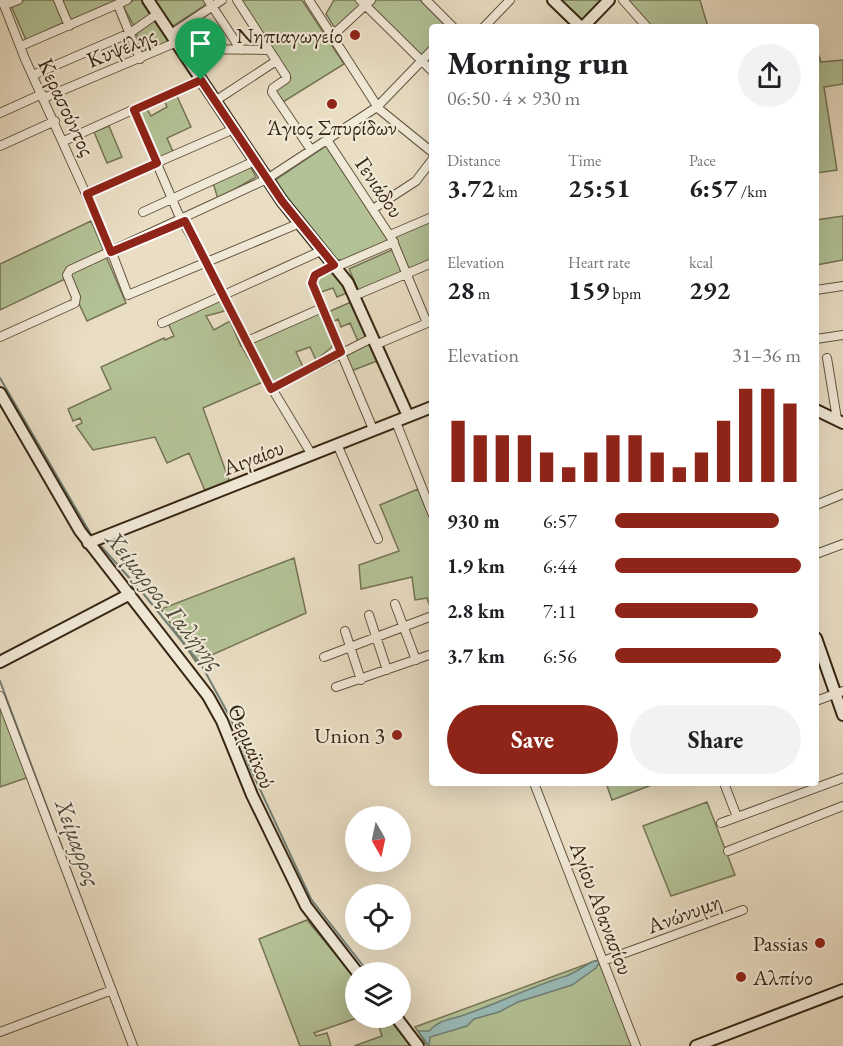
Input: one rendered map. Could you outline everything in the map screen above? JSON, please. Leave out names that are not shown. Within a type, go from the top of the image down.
[{"type":"street","points":[[4,2],[18,0]]},
{"type":"street","points":[[58,0],[69,26]]},
{"type":"street","points":[[21,46],[127,0]]},
{"type":"street","points":[[148,0],[267,179],[335,266],[354,296],[408,416]]},
{"type":"street","name":"Κυψέλης","points":[[0,113],[140,59],[176,41],[210,3],[222,0]]},
{"type":"street","points":[[237,0],[287,78],[273,88],[272,92],[310,150]]},
{"type":"street","points":[[309,0],[377,107],[429,150]]},
{"type":"street","points":[[426,0],[450,24]]},
{"type":"street","points":[[488,24],[510,0]]},
{"type":"street","points":[[553,0],[579,24]]},
{"type":"street","points":[[585,24],[609,0]]},
{"type":"street","points":[[623,0],[644,24]]},
{"type":"street","name":"Κερασούντος","points":[[4,2],[128,295],[206,262]]},
{"type":"street","points":[[332,36],[366,2],[429,68]]},
{"type":"street","points":[[210,3],[242,50]]},
{"type":"street","points":[[118,5],[140,59]]},
{"type":"street","points":[[33,75],[130,33],[158,14]]},
{"type":"street","points":[[176,41],[242,50],[269,50]]},
{"type":"street","points":[[0,337],[75,303],[76,297],[67,273],[267,179],[377,107],[429,53]]},
{"type":"street","points":[[215,101],[276,61]]},
{"type":"street","points":[[64,141],[201,80]]},
{"type":"street","points":[[134,110],[172,198],[245,342],[312,456]]},
{"type":"street","points":[[0,146],[55,121]]},
{"type":"street","points":[[87,194],[234,129]]},
{"type":"street","name":"Γενιάδου","points":[[327,140],[392,239],[429,320]]},
{"type":"street","points":[[143,212],[255,161]]},
{"type":"street","points":[[373,209],[416,181],[429,164]]},
{"type":"street","points":[[373,429],[312,279],[315,274],[392,239],[429,219]]},
{"type":"street","points":[[206,262],[300,223]]},
{"type":"street","points":[[162,323],[323,250]]},
{"type":"street","points":[[354,296],[429,264]]},
{"type":"street","points":[[819,290],[843,286]]},
{"type":"street","points":[[245,342],[322,308]]},
{"type":"street","points":[[271,389],[341,352],[429,322]]},
{"type":"street","points":[[819,338],[843,334]]},
{"type":"street","points":[[827,357],[840,421]]},
{"type":"street","name":"Θερμαϊκού","points":[[0,393],[50,482],[88,543],[208,696],[304,902],[349,962]]},
{"type":"street","name":"Αιγαίου","points":[[88,543],[429,408]]},
{"type":"street","points":[[819,411],[840,421]]},
{"type":"street","points":[[396,422],[429,505]]},
{"type":"street","points":[[337,444],[378,539]]},
{"type":"street","points":[[819,504],[843,494]]},
{"type":"street","points":[[819,553],[843,543]]},
{"type":"street","points":[[0,662],[130,594]]},
{"type":"street","points":[[395,604],[416,660]]},
{"type":"street","points":[[369,615],[387,670]]},
{"type":"street","points":[[324,657],[429,617]]},
{"type":"street","points":[[345,632],[361,680]]},
{"type":"street","points":[[819,645],[839,692],[843,714]]},
{"type":"street","points":[[336,687],[429,655]]},
{"type":"street","points":[[819,700],[839,692]]},
{"type":"street","points":[[0,696],[133,1046]]},
{"type":"street","points":[[721,823],[843,778]]},
{"type":"street","name":"Αγίου Αθανασίου","points":[[535,786],[636,1046]]},
{"type":"street","points":[[725,786],[737,817]]},
{"type":"street","points":[[728,851],[843,807]]},
{"type":"street","name":"Ανώνυμη","points":[[603,961],[743,910]]},
{"type":"street","points":[[0,1032],[112,990]]},
{"type":"street","points":[[696,1046],[843,990]]},
{"type":"street","points":[[404,1028],[418,1046]]},
{"type":"green space","points":[[25,0],[55,0],[65,22],[26,40],[11,6]]},
{"type":"green space","points":[[61,0],[121,0],[107,4],[70,22]]},
{"type":"green space","points":[[134,0],[144,0],[154,14],[134,26],[123,6]]},
{"type":"green space","points":[[154,0],[204,0],[207,4],[172,27]]},
{"type":"green space","points":[[241,0],[302,0],[344,64],[283,102],[274,89],[291,78]]},
{"type":"green space","points":[[334,0],[356,0],[361,5],[336,30],[326,14]]},
{"type":"green space","points":[[375,0],[420,0],[444,24],[429,24],[429,48],[421,57],[370,5]]},
{"type":"green space","points":[[560,0],[602,0],[582,21]]},
{"type":"green space","points":[[628,0],[700,0],[707,24],[648,24]]},
{"type":"green space","points":[[156,16],[174,41],[147,52],[135,32]]},
{"type":"green space","points":[[819,56],[821,62],[843,60],[843,84],[824,87],[837,170],[819,173]]},
{"type":"green space","points":[[176,94],[191,127],[167,138],[174,154],[161,160],[140,112],[147,109],[151,116],[167,107],[164,100]]},
{"type":"green space","points":[[109,126],[122,157],[107,163],[94,132]]},
{"type":"green space","points":[[326,146],[389,242],[344,261],[336,259],[274,181]]},
{"type":"green space","points":[[250,166],[256,177],[218,199],[213,183]]},
{"type":"green space","points":[[843,216],[843,260],[819,264],[819,220]]},
{"type":"green space","points":[[91,221],[126,303],[87,321],[67,278],[0,310],[0,264]]},
{"type":"green space","points":[[429,221],[429,260],[409,269],[395,236]]},
{"type":"green space","points":[[394,249],[404,272],[359,292],[349,269]]},
{"type":"green space","points":[[333,270],[347,293],[337,297],[333,288],[318,293],[314,281]]},
{"type":"green space","points":[[220,299],[225,311],[206,316],[214,330],[230,321],[241,346],[320,312],[331,336],[332,347],[316,360],[310,347],[296,352],[303,367],[267,387],[263,382],[203,408],[230,483],[206,493],[189,453],[167,463],[155,437],[93,450],[76,426],[82,423],[80,418],[73,421],[68,409],[111,389],[101,367],[164,338],[165,340],[174,336],[168,323]]},
{"type":"green space","points":[[351,302],[377,361],[351,371],[344,354],[360,346],[350,323],[341,327],[338,319],[330,323],[326,313]]},
{"type":"green space","points":[[418,489],[429,516],[429,604],[427,598],[415,600],[412,577],[361,589],[359,565],[399,551],[380,505]]},
{"type":"green space","points":[[294,558],[306,613],[196,662],[161,609]]},
{"type":"green space","points":[[0,705],[29,777],[0,787]]},
{"type":"green space","points":[[607,786],[649,786],[612,800]]},
{"type":"green space","points":[[707,802],[735,875],[671,896],[643,826]]},
{"type":"green space","points":[[307,920],[345,966],[345,1022],[314,1033],[316,1036],[327,1033],[331,1046],[300,1046],[259,939]]},
{"type":"green space","points":[[598,960],[633,1046],[427,1046],[415,1027]]},
{"type":"green space","points":[[379,1028],[398,1028],[413,1046],[354,1046],[382,1036]]},
{"type":"water","points":[[594,961],[600,961],[596,968],[572,985],[518,1002],[499,1012],[474,1019],[467,1026],[430,1037],[429,1046],[418,1031],[429,1031],[440,1022],[569,975]]},
{"type":"waterway","name":"Χείμαρρος Γαλήνης","points":[[0,378],[93,538]]},
{"type":"waterway","name":"Χείμαρρος Γαλήνης","points":[[99,544],[142,592],[202,666],[231,719],[251,770],[311,899],[360,962]]},
{"type":"waterway","name":"Χείμαρρος Γαλήνης","points":[[130,580],[134,592]]},
{"type":"waterway","name":"Χείμαρρος","points":[[0,681],[104,960]]},
{"type":"waterway","name":"Χείμαρρος Γαλήνης","points":[[410,1028],[414,1033]]},
{"type":"place","name":"Νηπιαγωγείο","points":[[355,35]]},
{"type":"place","name":"Άγιος Σπυρίδων","points":[[332,104]]},
{"type":"place","name":"Union 3","points":[[397,735]]},
{"type":"place","name":"Passias","points":[[820,943]]},
{"type":"place","name":"Αλπίνο","points":[[741,977]]},
{"type":"route","points":[[201,80],[282,201],[334,265],[315,275],[312,283],[341,352],[271,389],[247,347],[185,221],[183,219],[111,252],[87,194],[157,163],[134,110],[201,80]]}]
